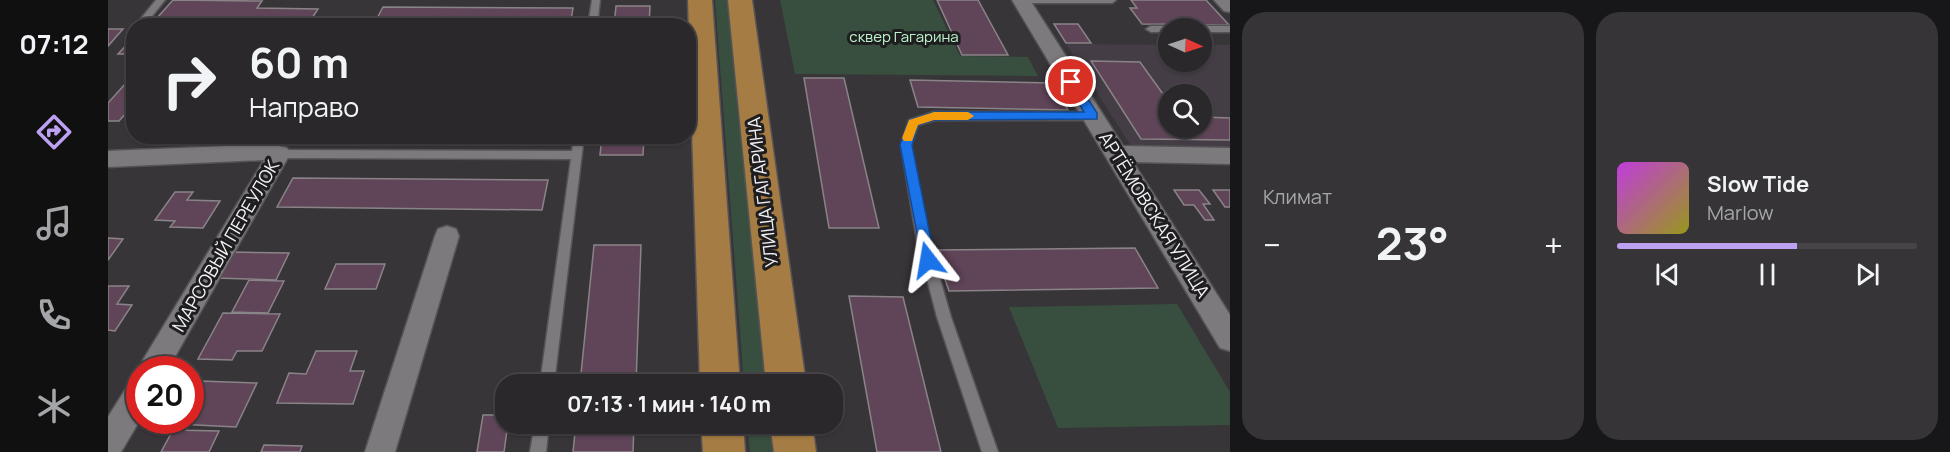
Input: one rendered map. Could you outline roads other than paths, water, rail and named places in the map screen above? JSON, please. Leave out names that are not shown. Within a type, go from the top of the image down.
[{"type":"main road","points":[[700,0],[719,374]]},
{"type":"main road","name":"УЛИЦА ГАГАРИНА","points":[[740,0],[785,374]]},
{"type":"main road","points":[[723,434],[724,452]]},
{"type":"main road","points":[[793,434],[795,452]]},
{"type":"street","name":"АРТЁМОВСКАЯ УЛИЦА","points":[[1022,0],[1230,339]]},
{"type":"street","points":[[1223,0],[1230,7]]},
{"type":"street","points":[[108,159],[272,152],[279,154]]},
{"type":"street","name":"МАРСОВЫЙ ПЕРЕУЛОК","points":[[161,356],[279,154]]},
{"type":"street","points":[[1116,154],[1230,156]]},
{"type":"street","points":[[380,452],[447,236]]},
{"type":"street","points":[[108,445],[126,415]]},
{"type":"lane","points":[[146,18],[160,0]]},
{"type":"lane","points":[[593,18],[596,0]]},
{"type":"lane","points":[[1022,0],[1112,0]]},
{"type":"lane","points":[[1151,29],[1158,29]]},
{"type":"lane","points":[[1212,29],[1230,29]]},
{"type":"lane","points":[[990,452],[944,317],[926,252],[906,145],[913,123],[934,116],[1093,116]]},
{"type":"lane","points":[[548,374],[578,144]]},
{"type":"lane","points":[[279,154],[576,155]]},
{"type":"lane","points":[[538,452],[540,434]]},
{"type":"park label","name":"сквер Гагарина","points":[[904,37]]}]
